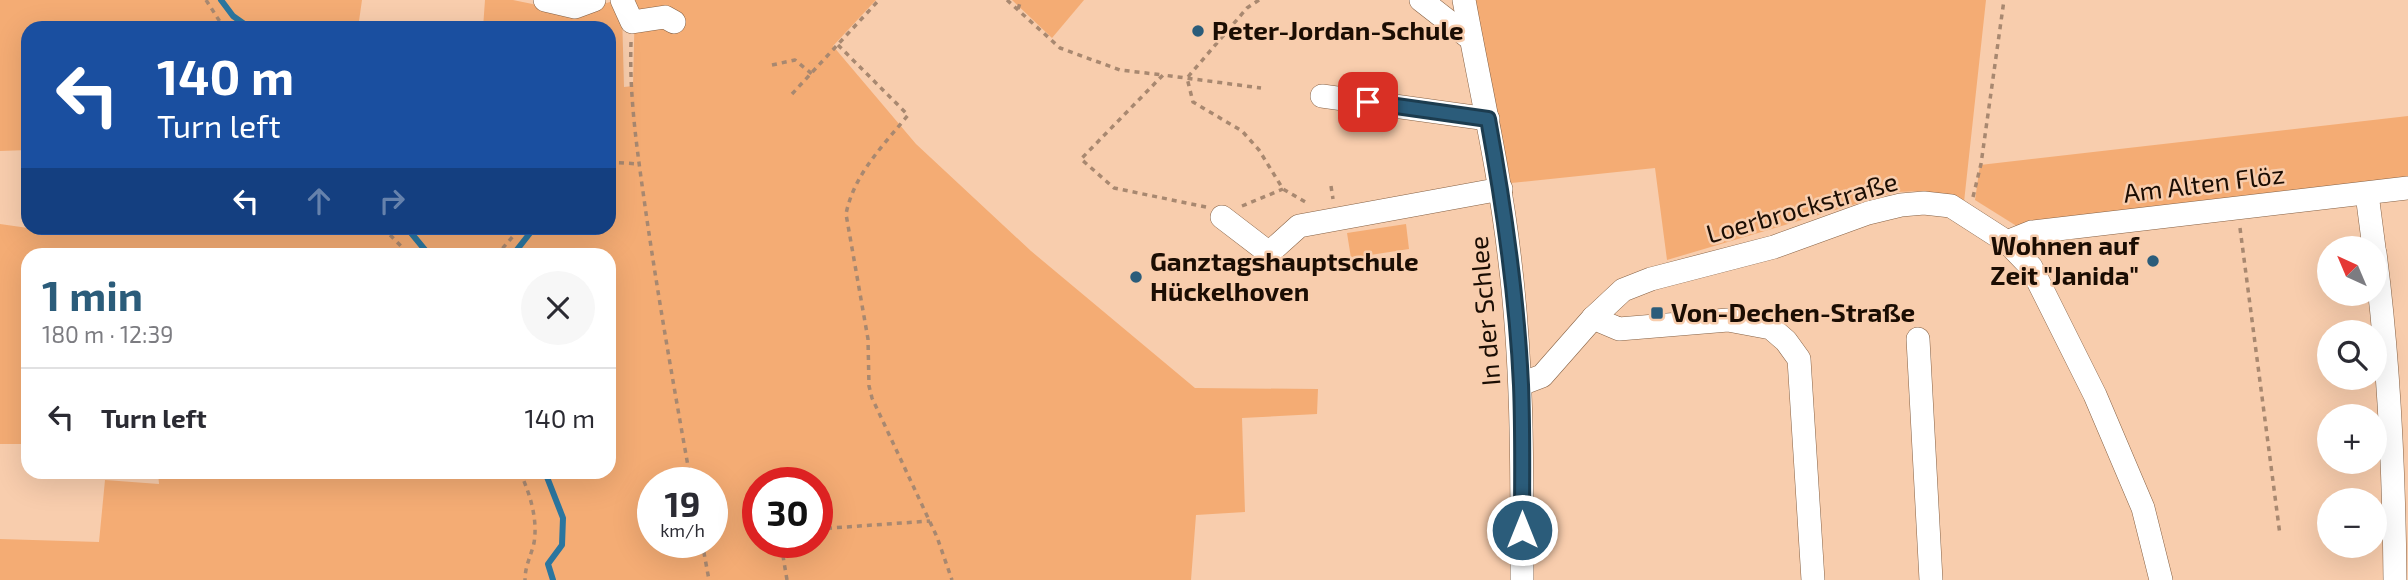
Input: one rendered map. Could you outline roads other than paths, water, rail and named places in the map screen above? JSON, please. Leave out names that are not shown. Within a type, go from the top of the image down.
[{"type":"street","points":[[545,0],[575,7],[594,0]]},
{"type":"street","points":[[622,0],[632,22],[665,17],[674,22]]},
{"type":"street","points":[[1421,0],[1471,39]]},
{"type":"street","name":"In der Schlee","points":[[1461,3],[1488,119],[1511,264],[1521,384],[1522,580]]},
{"type":"street","points":[[1322,96],[1488,119]]},
{"type":"street","name":"Am Alten Flöz","points":[[2007,242],[2032,232],[2408,188]]},
{"type":"street","points":[[1230,213],[1269,254],[1299,226],[1501,189]]},
{"type":"street","points":[[2367,194],[2372,236]]},
{"type":"street","name":"Loerbrockstraße","points":[[1521,384],[1542,376],[1593,318],[1623,290],[1651,279],[1774,247],[1868,213],[1924,203],[1951,206],[2007,242],[2031,267],[2095,395],[2143,508],[2161,580]]},
{"type":"street","points":[[2381,306],[2391,446],[2395,580]]},
{"type":"street","points":[[1593,318],[1619,329],[1728,320],[1771,328],[1786,341],[1799,359],[1814,580]]},
{"type":"street","points":[[1919,339],[1931,580]]},
{"type":"waterway","points":[[221,0],[240,21]]},
{"type":"waterway","points":[[413,235],[423,248]]},
{"type":"waterway","points":[[518,248],[528,235]]},
{"type":"waterway","points":[[548,479],[563,518],[562,545],[548,564],[553,580]]},
{"type":"place","name":"Peter-Jordan-Schule","points":[[1198,31]]},
{"type":"place","name":"Wohnen auf Zeit \"Janida\"","points":[[2153,261]]},
{"type":"place","name":"Ganztagshauptschule Hückelhoven","points":[[1136,277]]},
{"type":"place","name":"Von-Dechen-Straße","points":[[1657,313]]}]
